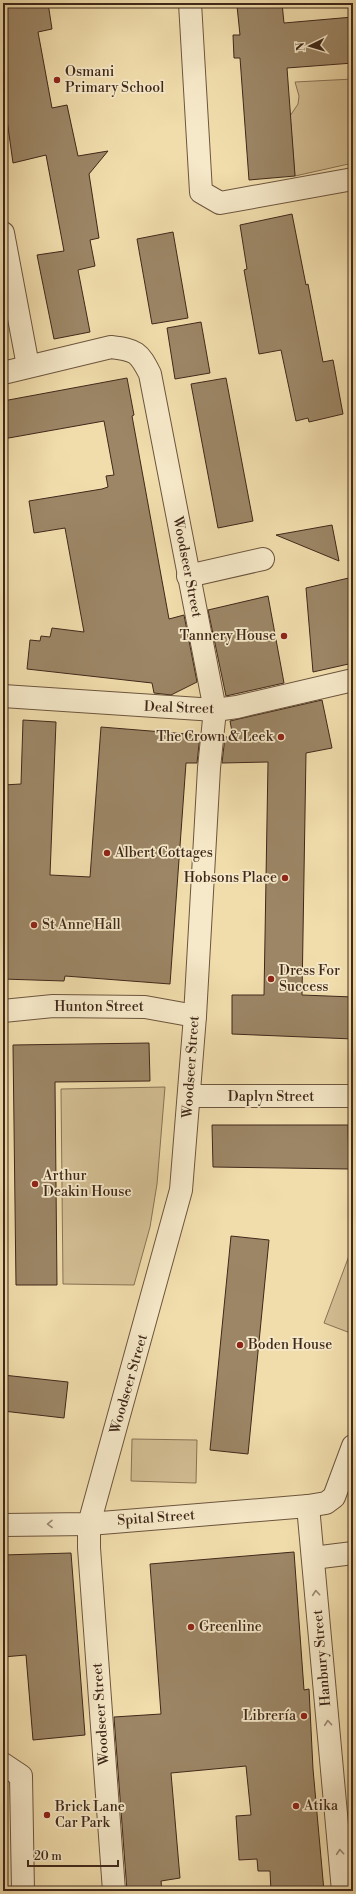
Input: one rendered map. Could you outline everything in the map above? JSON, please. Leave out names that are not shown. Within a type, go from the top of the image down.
[{"type":"street","points":[[190,3],[201,192],[220,203],[353,178]]},
{"type":"street","points":[[3,233],[28,366]]},
{"type":"street","name":"Woodseer Street","points":[[3,373],[111,347],[130,349],[142,357],[150,374],[215,710],[209,768],[195,1016],[181,1190],[89,1524],[89,1548],[114,1891]]},
{"type":"street","points":[[188,576],[263,559]]},
{"type":"street","name":"Deal Street","points":[[3,696],[215,710],[237,707],[353,680]]},
{"type":"street","name":"Hunton Street","points":[[3,1011],[53,1006],[146,1007],[195,1016]]},
{"type":"street","name":"Daplyn Street","points":[[189,1096],[353,1096]]},
{"type":"street","points":[[308,1506],[326,1503],[334,1497],[353,1446]]},
{"type":"street","name":"Spital Street","points":[[3,1525],[89,1524],[308,1506]]},
{"type":"street","name":"Hanbury Street","points":[[308,1506],[344,1891]]},
{"type":"street","points":[[313,1558],[353,1553]]},
{"type":"street","points":[[3,1764],[21,1776],[23,1891]]},
{"type":"shaded area","points":[[353,79],[353,163],[295,176],[290,116],[298,104],[299,96],[295,82]]},
{"type":"shaded area","points":[[165,1087],[157,1184],[150,1227],[134,1285],[63,1284],[61,1089]]},
{"type":"shaded area","points":[[353,1245],[353,1334],[324,1323]]},
{"type":"shaded area","points":[[132,1439],[197,1440],[196,1483],[131,1481]]},
{"type":"building","points":[[3,3],[48,3],[52,29],[38,32],[52,108],[67,105],[78,156],[108,151],[89,174],[99,238],[90,240],[95,266],[78,270],[90,332],[54,339],[37,255],[64,251],[46,155],[13,163],[7,120],[3,121]]},
{"type":"building","points":[[244,3],[282,3],[284,23],[353,17],[353,63],[287,68],[295,176],[249,180],[240,58],[234,58],[233,35],[240,35],[237,6],[244,6]]},
{"type":"building","points":[[292,214],[306,285],[308,284],[323,362],[333,360],[343,414],[309,422],[308,418],[296,421],[281,350],[259,354],[244,270],[247,269],[240,225]]},
{"type":"building","points":[[173,232],[188,318],[152,324],[137,239]]},
{"type":"building","points":[[201,322],[210,373],[175,379],[167,328]]},
{"type":"building","points":[[127,378],[134,415],[132,416],[169,619],[184,615],[197,682],[171,695],[154,693],[152,683],[27,669],[30,640],[40,641],[41,636],[50,637],[52,628],[84,632],[65,528],[34,533],[29,501],[102,489],[108,487],[106,476],[114,475],[104,421],[3,439],[3,401]]},
{"type":"building","points":[[226,378],[253,521],[218,528],[191,384]]},
{"type":"building","points":[[332,525],[339,561],[276,535]]},
{"type":"building","points":[[353,577],[353,663],[313,672],[306,588]]},
{"type":"building","points":[[268,596],[284,683],[226,696],[208,610]]},
{"type":"building","name":"Hobsons Place","points":[[322,700],[332,748],[306,753],[302,995],[353,997],[353,1039],[232,1034],[232,995],[264,995],[268,762],[222,763],[225,737],[233,737],[230,721]]},
{"type":"building","points":[[23,720],[56,722],[50,875],[90,877],[101,727],[200,735],[197,763],[186,763],[170,984],[65,976],[64,981],[3,979],[3,785],[21,784]]},
{"type":"building","name":"Arthur Deakin House","points":[[149,1043],[150,1081],[55,1082],[57,1285],[16,1285],[13,1045]]},
{"type":"building","points":[[212,1125],[348,1125],[349,1169],[213,1167]]},
{"type":"building","name":"Boden House","points":[[231,1236],[269,1240],[248,1454],[210,1450]]},
{"type":"building","points":[[3,1375],[68,1382],[64,1418],[3,1411]]},
{"type":"building","points":[[294,1552],[304,1690],[309,1689],[313,1769],[324,1891],[271,1891],[270,1871],[258,1871],[257,1859],[239,1860],[236,1816],[251,1815],[246,1766],[171,1773],[180,1878],[161,1881],[162,1891],[127,1891],[114,1717],[161,1714],[150,1564]]},
{"type":"building","points":[[71,1553],[85,1735],[33,1740],[26,1655],[3,1657],[3,1555]]},
{"type":"place","name":"Osmani Primary School","points":[[57,80]]},
{"type":"place","name":"Tannery House","points":[[284,636]]},
{"type":"place","name":"The Crown & Leek","points":[[281,737]]},
{"type":"place","name":"Albert Cottages","points":[[107,853]]},
{"type":"place","name":"Hobsons Place","points":[[285,878]]},
{"type":"place","name":"St Anne Hall","points":[[34,925]]},
{"type":"place","name":"Dress For Success","points":[[271,979]]},
{"type":"place","name":"Arthur Deakin House","points":[[35,1184]]},
{"type":"place","name":"Boden House","points":[[240,1345]]},
{"type":"place","name":"Greenline","points":[[191,1627]]},
{"type":"place","name":"Librería","points":[[304,1716]]},
{"type":"place","name":"Atika","points":[[296,1806]]},
{"type":"place","name":"Brick Lane Car Park","points":[[47,1815]]}]
